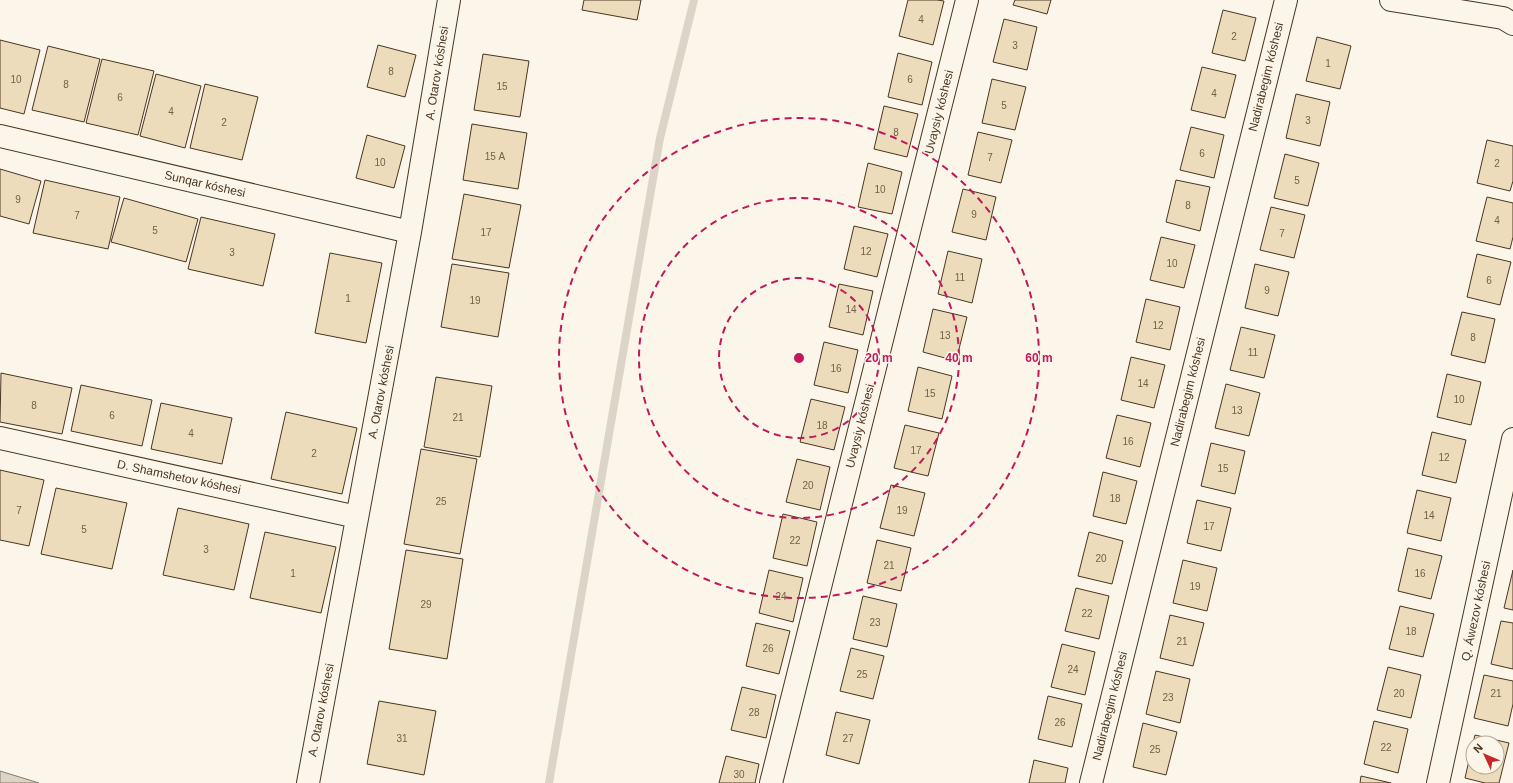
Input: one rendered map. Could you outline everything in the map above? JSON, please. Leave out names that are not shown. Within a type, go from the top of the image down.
[{"type":"street","name":"A. Otarov kóshesi","points":[[308,783],[410,232],[449,0]]},
{"type":"street","name":"Uvaysiy kóshesi","points":[[771,783],[968,0]]},
{"type":"street","name":"Nadirabegim kóshesi","points":[[1091,783],[1286,0]]},
{"type":"street","points":[[1391,0],[1505,14]]},
{"type":"street","name":"Sunqar kóshesi","points":[[0,136],[410,232]]},
{"type":"street","name":"D. Shamshetov kóshesi","points":[[0,438],[357,517]]},
{"type":"street","name":"Q. Áwezov kóshesi","points":[[1438,783],[1513,439]]},
{"type":"shaded area","points":[[0,771],[39,783],[0,783]]},
{"type":"building","points":[[584,0],[641,0],[637,20],[582,10]]},
{"type":"building","points":[[908,0],[944,1],[933,45],[899,36]]},
{"type":"building","points":[[1015,0],[1051,0],[1047,14],[1013,5]]},
{"type":"building","points":[[1223,10],[1256,18],[1245,61],[1212,53]]},
{"type":"building","points":[[1004,19],[1037,27],[1027,70],[993,62]]},
{"type":"building","points":[[1317,37],[1351,46],[1340,89],[1306,81]]},
{"type":"building","points":[[0,40],[40,50],[24,114],[0,108]]},
{"type":"building","points":[[378,45],[416,55],[405,97],[367,87]]},
{"type":"building","points":[[48,46],[100,59],[84,122],[32,110]]},
{"type":"building","points":[[898,53],[932,62],[922,105],[888,97]]},
{"type":"building","points":[[483,54],[529,61],[520,117],[474,110]]},
{"type":"building","points":[[102,59],[154,71],[138,135],[86,123]]},
{"type":"building","points":[[1202,67],[1236,75],[1225,118],[1191,110]]},
{"type":"building","points":[[156,74],[201,86],[185,148],[140,136]]},
{"type":"building","points":[[992,79],[1026,87],[1015,130],[982,123]]},
{"type":"building","points":[[205,84],[258,97],[242,160],[190,148]]},
{"type":"building","points":[[1296,94],[1330,102],[1320,146],[1286,138]]},
{"type":"building","points":[[884,106],[918,114],[907,157],[874,149]]},
{"type":"building","points":[[472,124],[527,133],[518,189],[463,180]]},
{"type":"building","points":[[1191,127],[1224,135],[1214,178],[1180,170]]},
{"type":"building","points":[[978,132],[1012,140],[1001,183],[968,175]]},
{"type":"building","points":[[367,135],[405,146],[394,188],[356,178]]},
{"type":"building","points":[[1487,140],[1513,146],[1513,181],[1510,191],[1477,183]]},
{"type":"building","points":[[1285,154],[1319,163],[1308,206],[1274,198]]},
{"type":"building","points":[[868,163],[902,172],[892,214],[858,207]]},
{"type":"building","points":[[0,169],[41,181],[29,224],[0,216]]},
{"type":"building","points":[[45,180],[120,197],[108,249],[33,233]]},
{"type":"building","points":[[1176,180],[1210,187],[1200,231],[1166,222]]},
{"type":"building","points":[[963,189],[996,197],[986,240],[952,232]]},
{"type":"building","points":[[464,194],[521,205],[509,268],[452,259]]},
{"type":"building","points":[[1487,197],[1513,203],[1513,237],[1510,249],[1476,241]]},
{"type":"building","points":[[124,198],[198,219],[186,262],[111,242]]},
{"type":"building","points":[[1271,207],[1305,215],[1294,258],[1260,250]]},
{"type":"building","points":[[201,217],[275,234],[263,286],[188,269]]},
{"type":"building","points":[[854,226],[888,234],[877,277],[844,269]]},
{"type":"building","points":[[1161,237],[1195,245],[1184,288],[1150,280]]},
{"type":"building","points":[[948,251],[982,259],[972,303],[938,294]]},
{"type":"building","points":[[330,253],[382,263],[366,343],[315,333]]},
{"type":"building","points":[[1477,254],[1511,262],[1500,305],[1467,297]]},
{"type":"building","points":[[452,264],[509,273],[498,337],[441,327]]},
{"type":"building","points":[[1255,264],[1289,272],[1278,316],[1245,308]]},
{"type":"building","points":[[839,284],[873,291],[863,335],[829,327]]},
{"type":"building","points":[[1146,299],[1180,307],[1170,350],[1136,342]]},
{"type":"building","points":[[933,309],[967,317],[956,361],[923,352]]},
{"type":"building","points":[[1462,312],[1495,319],[1485,363],[1451,355]]},
{"type":"building","points":[[1241,327],[1275,335],[1264,378],[1230,370]]},
{"type":"building","points":[[824,342],[858,350],[848,393],[814,385]]},
{"type":"building","points":[[1131,357],[1165,365],[1154,408],[1121,400]]},
{"type":"building","points":[[918,367],[952,376],[942,419],[908,411]]},
{"type":"building","points":[[1,373],[72,388],[62,434],[0,422]]},
{"type":"building","points":[[1447,374],[1481,382],[1471,425],[1437,417]]},
{"type":"building","points":[[436,377],[492,386],[480,457],[424,447]]},
{"type":"building","points":[[1226,384],[1260,393],[1249,436],[1215,428]]},
{"type":"building","points":[[81,385],[152,400],[142,446],[71,431]]},
{"type":"building","points":[[811,399],[845,407],[834,450],[800,442]]},
{"type":"building","points":[[161,403],[232,418],[222,464],[151,449]]},
{"type":"building","points":[[286,412],[357,428],[342,494],[271,479]]},
{"type":"building","points":[[1117,415],[1151,423],[1140,467],[1106,458]]},
{"type":"building","points":[[905,425],[939,433],[928,476],[894,468]]},
{"type":"building","points":[[1432,432],[1466,440],[1456,483],[1422,475]]},
{"type":"building","points":[[1211,443],[1245,451],[1235,494],[1201,486]]},
{"type":"building","points":[[421,449],[477,459],[460,554],[404,544]]},
{"type":"building","points":[[797,459],[830,467],[820,510],[786,502]]},
{"type":"building","points":[[0,470],[44,480],[29,546],[0,540]]},
{"type":"building","points":[[1103,472],[1137,481],[1126,524],[1093,516]]},
{"type":"building","points":[[891,485],[925,493],[914,536],[880,528]]},
{"type":"building","points":[[56,488],[127,503],[112,569],[41,554]]},
{"type":"building","points":[[1417,490],[1451,498],[1441,541],[1407,533]]},
{"type":"building","points":[[1197,500],[1231,508],[1221,551],[1187,543]]},
{"type":"building","points":[[178,508],[249,524],[234,590],[163,575]]},
{"type":"building","points":[[783,514],[817,522],[807,566],[773,558]]},
{"type":"building","points":[[265,532],[336,547],[321,613],[250,598]]},
{"type":"building","points":[[1089,532],[1123,541],[1112,584],[1078,576]]},
{"type":"building","points":[[877,540],[911,548],[901,591],[867,583]]},
{"type":"building","points":[[1408,548],[1442,556],[1431,599],[1398,591]]},
{"type":"building","points":[[406,550],[463,559],[447,659],[389,649]]},
{"type":"building","points":[[1183,560],[1217,568],[1207,611],[1173,603]]},
{"type":"building","points":[[769,570],[803,578],[793,622],[759,613]]},
{"type":"building","points":[[1513,570],[1513,610],[1504,608]]},
{"type":"building","points":[[1076,588],[1109,596],[1099,639],[1065,631]]},
{"type":"building","points":[[863,596],[897,604],[887,647],[853,639]]},
{"type":"building","points":[[1400,606],[1434,614],[1423,657],[1389,649]]},
{"type":"building","points":[[1170,615],[1204,623],[1193,666],[1160,658]]},
{"type":"building","points":[[1501,621],[1513,623],[1513,669],[1491,664]]},
{"type":"building","points":[[756,623],[790,631],[779,674],[746,666]]},
{"type":"building","points":[[1062,644],[1095,652],[1085,695],[1051,687]]},
{"type":"building","points":[[851,648],[884,656],[873,699],[840,691]]},
{"type":"building","points":[[1388,667],[1421,675],[1411,718],[1377,710]]},
{"type":"building","points":[[1156,671],[1190,679],[1180,723],[1146,714]]},
{"type":"building","points":[[1484,675],[1513,681],[1513,704],[1508,726],[1474,718]]},
{"type":"building","points":[[742,687],[776,695],[766,738],[731,730]]},
{"type":"building","points":[[1048,696],[1082,704],[1072,747],[1038,739]]},
{"type":"building","points":[[379,701],[436,711],[424,775],[367,764]]},
{"type":"building","points":[[836,712],[870,720],[859,764],[826,755]]},
{"type":"building","points":[[1374,721],[1408,729],[1398,773],[1364,764]]},
{"type":"building","points":[[1143,723],[1177,732],[1166,775],[1133,767]]},
{"type":"building","points":[[1505,742],[1509,743],[1505,759]]},
{"type":"building","points":[[726,756],[759,764],[755,783],[719,783]]},
{"type":"building","points":[[1034,760],[1068,768],[1065,783],[1029,783]]},
{"type":"building","points":[[1466,775],[1501,775],[1499,783],[1485,783],[1465,778]]},
{"type":"building","points":[[1361,776],[1391,783],[1360,783]]},
{"type":"waterway","points":[[549,783],[660,138],[694,0]]}]
